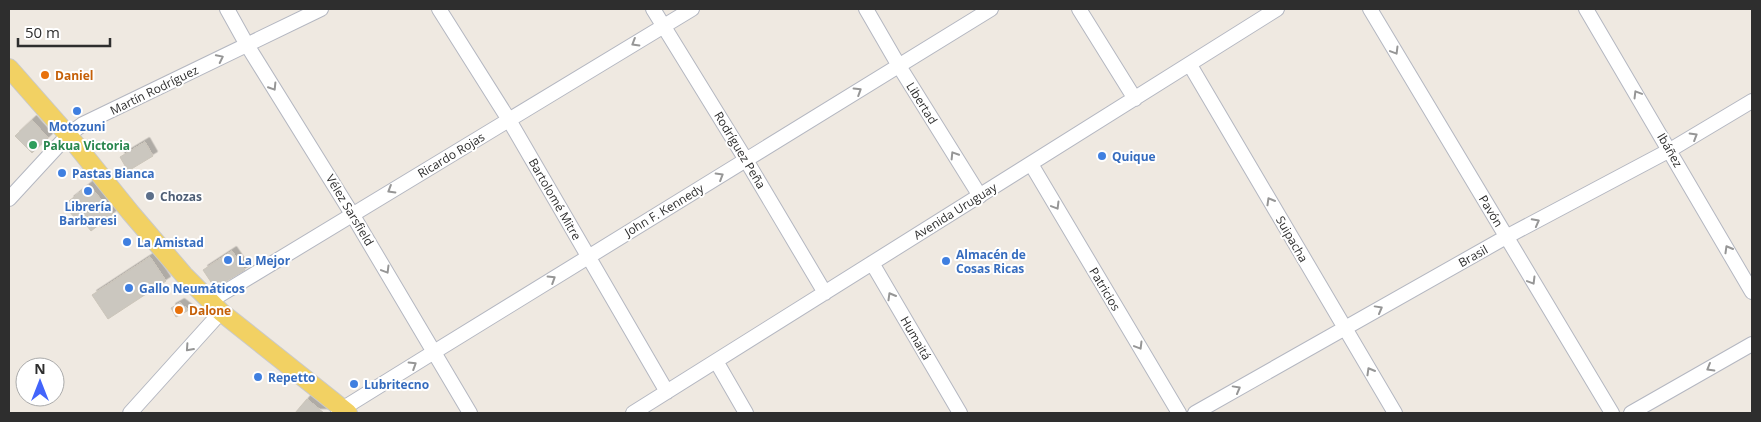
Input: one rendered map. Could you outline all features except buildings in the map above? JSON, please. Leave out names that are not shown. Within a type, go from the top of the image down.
[{"type":"main road","points":[[9,68],[68,135],[184,275],[216,306],[343,412]]},
{"type":"street","name":"Vélez Sarsfield","points":[[227,9],[470,413]]},
{"type":"street","name":"Martín Rodríguez","points":[[9,199],[68,135],[83,124],[321,9]]},
{"type":"street","name":"Bartolomé Mitre","points":[[439,9],[509,120],[667,392]]},
{"type":"street","name":"Rodríguez Peña","points":[[653,9],[825,293]]},
{"type":"street","name":"Ricardo Rojas","points":[[130,413],[216,306],[352,214],[692,9]]},
{"type":"street","name":"Libertad","points":[[866,9],[980,196]]},
{"type":"street","name":"John F. Kennedy","points":[[343,412],[434,352],[991,9]]},
{"type":"street","points":[[1079,9],[1135,99]]},
{"type":"street","name":"Avenida Uruguay","points":[[633,413],[1277,9]]},
{"type":"street","name":"Pavón","points":[[1370,9],[1612,413]]},
{"type":"street","name":"Ibáñez","points":[[1586,9],[1752,292]]},
{"type":"street","name":"Suipacha","points":[[1190,65],[1395,413]]},
{"type":"street","name":"Brasil","points":[[1194,413],[1506,237],[1670,150],[1752,101]]},
{"type":"street","name":"Patricios","points":[[1031,164],[1179,413]]},
{"type":"street","name":"Humaitá","points":[[872,263],[960,413]]},
{"type":"street","points":[[1631,413],[1752,344]]},
{"type":"street","points":[[716,361],[746,413]]},
{"type":"place","name":"Daniel","points":[[45,75]]},
{"type":"place","name":"Motozuni","points":[[77,111]]},
{"type":"place","name":"Pakua Victoria","points":[[33,145]]},
{"type":"place","name":"Quique","points":[[1102,156]]},
{"type":"place","name":"Pastas Bianca","points":[[62,173]]},
{"type":"place","name":"Librería Barbaresi","points":[[88,191]]},
{"type":"place","name":"Chozas","points":[[150,196]]},
{"type":"place","name":"La Amistad","points":[[127,242]]},
{"type":"place","name":"La Mejor","points":[[228,260]]},
{"type":"place","name":"Almacén de Cosas Ricas","points":[[946,261]]},
{"type":"place","name":"Gallo Neumáticos","points":[[129,288]]},
{"type":"place","name":"Dalone","points":[[179,310]]},
{"type":"place","name":"Repetto","points":[[258,377]]},
{"type":"place","name":"Lubritecno","points":[[354,384]]}]
